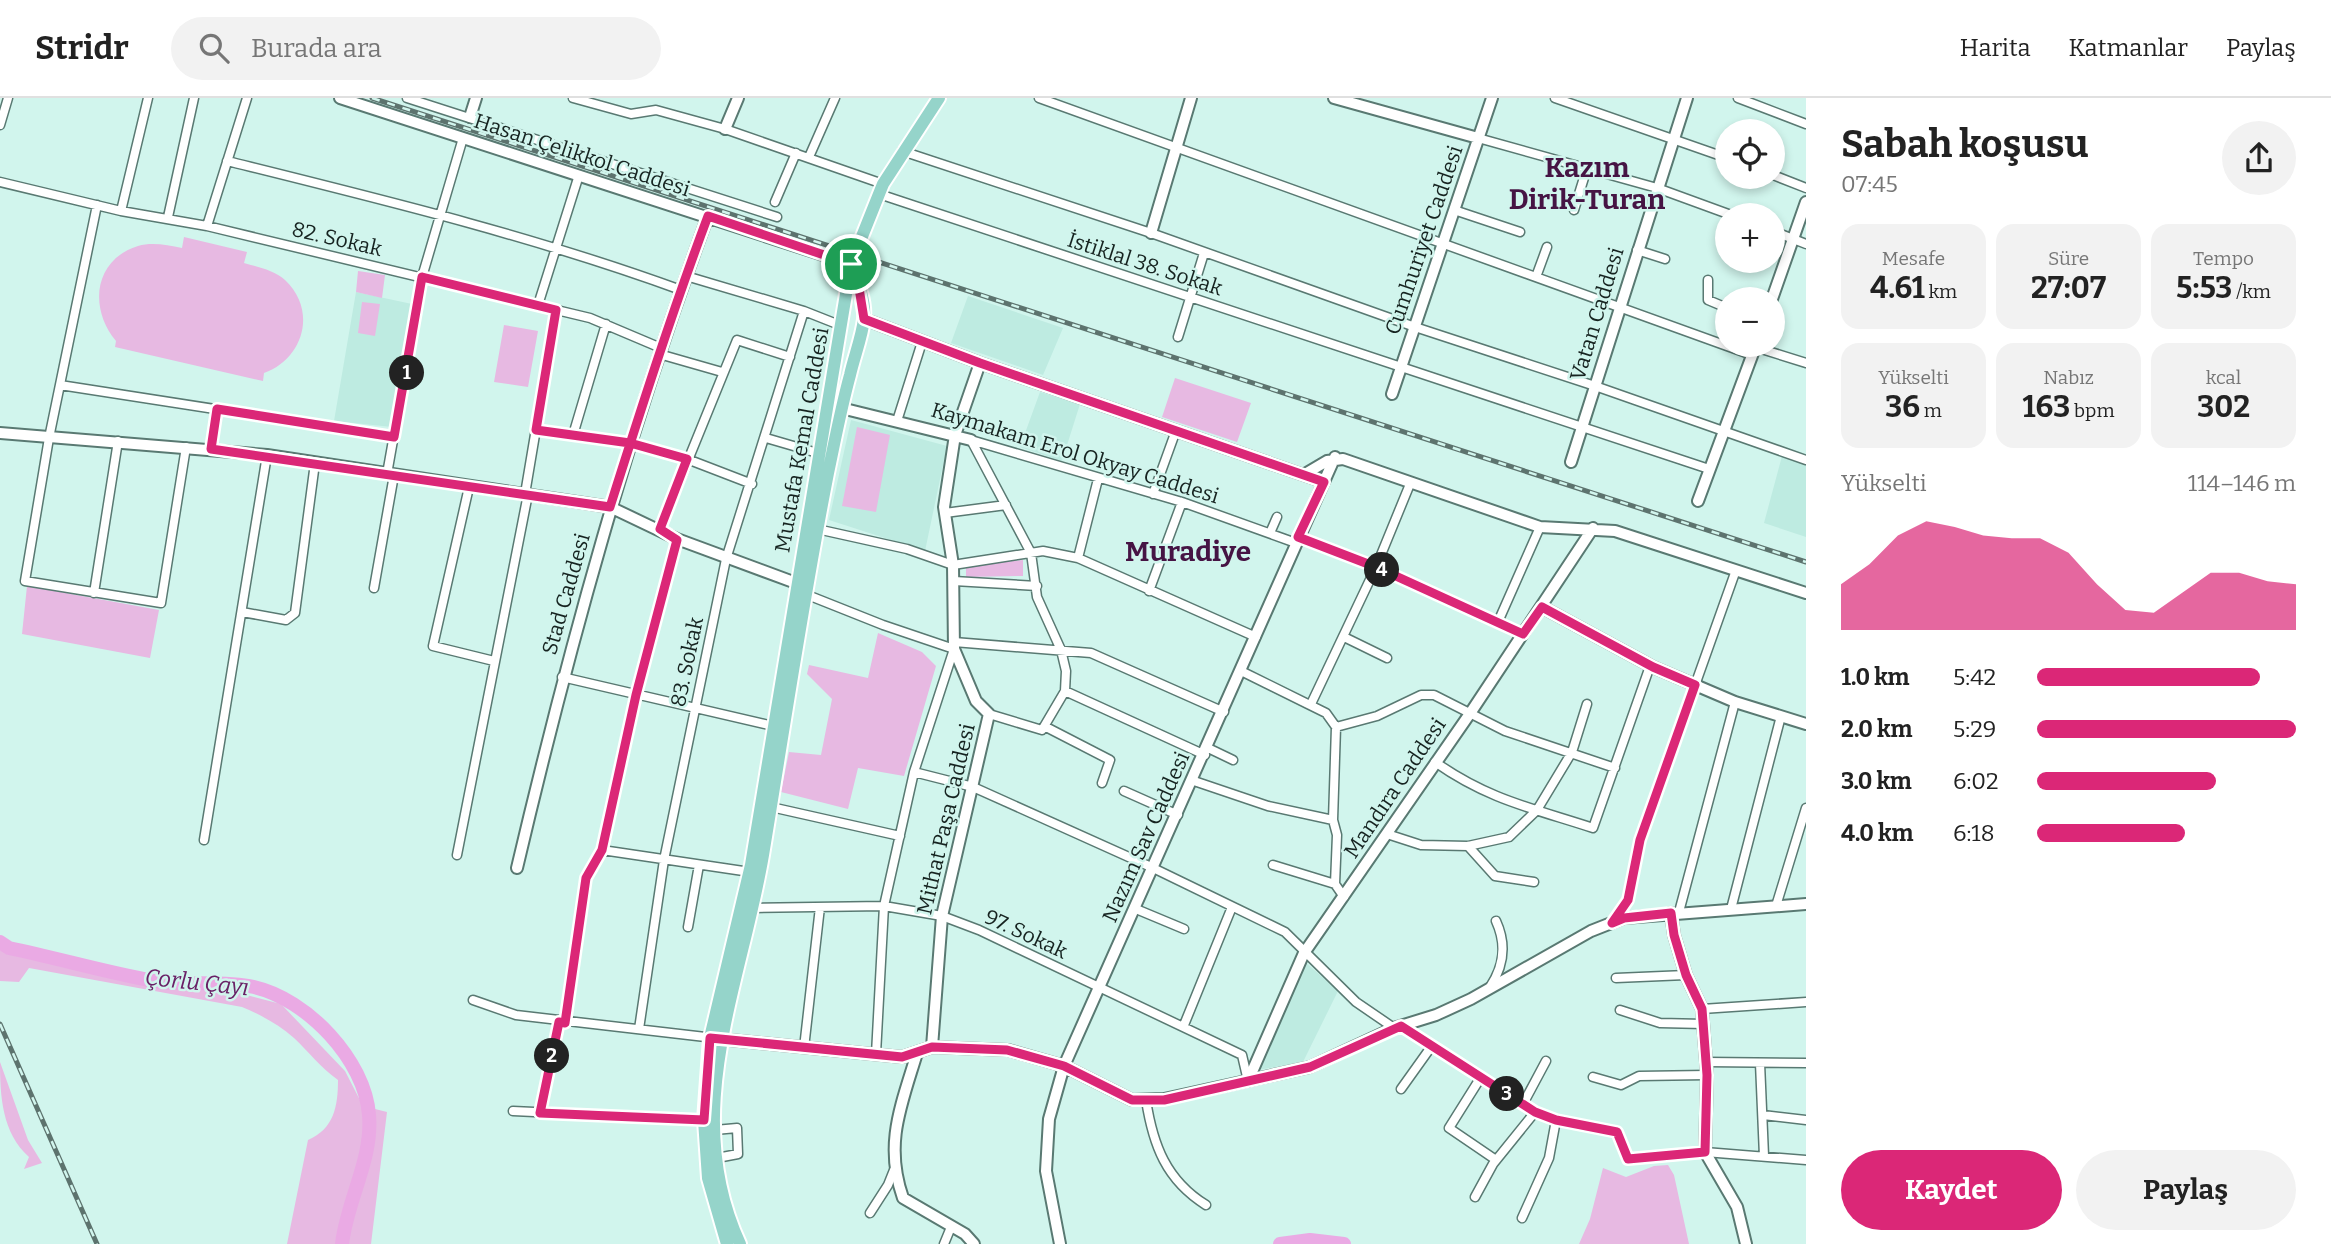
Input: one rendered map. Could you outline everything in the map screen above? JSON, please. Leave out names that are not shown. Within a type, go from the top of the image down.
[{"type":"main road","name":"Mustafa Kemal Caddesi","points":[[727,1244],[708,1178],[704,1120],[715,1038],[776,744],[851,264],[881,189],[902,151],[939,98]]},
{"type":"main road","points":[[851,264],[863,318]]},
{"type":"main road","points":[[845,303],[863,318]]},
{"type":"main road","name":"Mustafa Kemal Caddesi","points":[[800,588],[817,529],[841,408],[863,318]]},
{"type":"main road","points":[[842,326],[863,318]]},
{"type":"main road","name":"Mustafa Kemal Caddesi","points":[[740,1244],[719,1177],[715,1130],[715,1038],[753,908],[771,807],[776,744],[773,726],[787,675]]},
{"type":"street","points":[[0,125],[8,98]]},
{"type":"street","points":[[121,211],[148,98]]},
{"type":"street","points":[[168,217],[194,98]]},
{"type":"street","points":[[207,226],[247,98]]},
{"type":"street","name":"Hasan Çelikkol Caddesi","points":[[340,98],[851,264]]},
{"type":"street","points":[[407,98],[777,217]]},
{"type":"street","points":[[470,117],[476,98]]},
{"type":"street","name":"İstiklal 38. Sokak","points":[[573,98],[631,114],[656,110],[725,129],[809,157],[881,189],[1190,296],[1709,469]]},
{"type":"street","points":[[725,129],[738,98]]},
{"type":"street","points":[[809,157],[835,98]]},
{"type":"street","points":[[1040,98],[1618,308],[1715,337]]},
{"type":"street","points":[[1152,233],[1191,98]]},
{"type":"street","points":[[1334,98],[1657,188],[1715,209]]},
{"type":"street","name":"Cumhuriyet Caddesi","points":[[1392,394],[1492,98]]},
{"type":"street","points":[[1555,98],[1715,153]]},
{"type":"street","name":"Vatan Caddesi","points":[[1571,462],[1687,98]]},
{"type":"street","points":[[1738,98],[1806,124]]},
{"type":"street","points":[[374,588],[394,437],[422,277],[463,138]]},
{"type":"street","points":[[902,151],[1152,233],[1415,327],[1595,386],[1806,460]]},
{"type":"street","points":[[775,202],[796,153]]},
{"type":"street","points":[[227,161],[439,214],[554,247],[681,290]]},
{"type":"street","points":[[1573,210],[1587,168]]},
{"type":"street","points":[[538,305],[554,247],[579,175]]},
{"type":"street","points":[[1785,180],[1806,188]]},
{"type":"street","name":"82. Sokak","points":[[0,182],[121,211],[168,217],[538,305],[606,324],[660,351],[722,372]]},
{"type":"street","points":[[1776,287],[1806,202]]},
{"type":"street","points":[[97,205],[49,438],[25,581],[162,603],[186,447]]},
{"type":"street","points":[[1454,210],[1520,232]]},
{"type":"street","name":"Stad Caddesi","points":[[517,868],[562,677],[610,507],[660,351],[708,216]]},
{"type":"street","points":[[1785,235],[1806,244]]},
{"type":"street","points":[[1536,277],[1547,247]]},
{"type":"street","points":[[1637,250],[1665,258]]},
{"type":"street","points":[[1178,337],[1204,253]]},
{"type":"street","points":[[686,276],[804,311],[842,326]]},
{"type":"street","points":[[1708,280],[1708,300],[1715,303]]},
{"type":"street","points":[[457,855],[527,494],[556,310]]},
{"type":"street","name":"83. Sokak","points":[[639,1029],[664,859],[726,559],[752,484],[804,311]]},
{"type":"street","points":[[863,318],[980,363],[1324,482]]},
{"type":"street","points":[[573,435],[606,324]]},
{"type":"street","points":[[660,529],[737,340],[790,357]]},
{"type":"street","points":[[897,421],[922,342]]},
{"type":"street","points":[[1698,501],[1751,357]]},
{"type":"street","points":[[1784,357],[1806,363]]},
{"type":"street","name":"Mithat Paşa Caddesi","points":[[932,1047],[942,916],[948,880],[974,788],[989,714],[976,701],[954,646],[953,565],[945,513],[955,435],[980,363]]},
{"type":"street","points":[[60,385],[394,437]]},
{"type":"street","name":"Kaymakam Erol Okyay Caddesi","points":[[841,408],[955,435],[1182,502],[1297,540],[1376,567],[1523,634]]},
{"type":"street","points":[[211,449],[217,409]]},
{"type":"street","points":[[536,430],[630,443],[687,459],[752,484]]},
{"type":"street","points":[[0,433],[267,455],[610,507],[660,529],[677,540],[800,588],[883,625],[954,646],[1091,653],[1224,712]]},
{"type":"street","points":[[1153,494],[1174,436]]},
{"type":"street","points":[[766,438],[821,454]]},
{"type":"street","points":[[971,440],[1031,553],[1037,597],[1061,650],[1066,671],[1065,691],[1044,728]]},
{"type":"street","points":[[94,593],[118,441]]},
{"type":"street","points":[[204,840],[267,455]]},
{"type":"street","points":[[1305,474],[1318,464],[1339,458],[1539,527],[1615,531],[1806,593]]},
{"type":"street","name":"Nazım Sav Caddesi","points":[[1060,1244],[1046,1171],[1049,1119],[1064,1066],[1194,780],[1297,540],[1324,482],[1339,458]]},
{"type":"street","points":[[242,612],[286,620],[295,613],[315,463]]},
{"type":"street","points":[[1078,558],[1098,478]]},
{"type":"street","points":[[1311,704],[1376,567],[1410,484]]},
{"type":"street","points":[[469,487],[433,646],[494,662]]},
{"type":"street","points":[[1149,591],[1182,502]]},
{"type":"street","points":[[945,513],[1006,505]]},
{"type":"street","points":[[1270,533],[1277,517]]},
{"type":"street","points":[[1498,622],[1539,527]]},
{"type":"street","name":"Mandıra Caddesi","points":[[1248,1081],[1304,953],[1471,712],[1593,528]]},
{"type":"street","points":[[817,529],[907,549],[953,565],[1043,551],[1078,558],[1256,637]]},
{"type":"street","points":[[540,1113],[562,1022],[586,878],[602,850],[636,695],[677,540]]},
{"type":"street","points":[[1612,923],[1628,900],[1640,840],[1736,570]]},
{"type":"street","points":[[954,580],[1037,586]]},
{"type":"street","points":[[1542,607],[1650,666],[1735,702],[1806,724]]},
{"type":"street","points":[[1344,637],[1387,658]]},
{"type":"street","points":[[876,1054],[884,906],[914,772],[954,646]]},
{"type":"street","points":[[1435,762],[1468,786],[1593,828],[1650,666]]},
{"type":"street","points":[[1241,671],[1311,704],[1326,713],[1336,727],[1333,820],[1337,835],[1335,884],[1344,897]]},
{"type":"street","points":[[562,677],[773,726]]},
{"type":"street","points":[[1065,691],[1206,752],[1233,760]]},
{"type":"street","points":[[1336,727],[1377,716],[1421,695],[1434,695],[1505,731],[1615,768]]},
{"type":"street","points":[[1735,702],[1675,912],[1674,935],[1686,975],[1702,1009],[1707,1075],[1705,1152],[1737,1207],[1746,1244]]},
{"type":"street","points":[[1387,834],[1422,845],[1468,846],[1509,837],[1537,810],[1572,752],[1587,704]]},
{"type":"street","points":[[989,714],[1044,728],[1110,760],[1102,783]]},
{"type":"street","points":[[1731,909],[1781,716]]},
{"type":"street","points":[[914,772],[974,788],[1155,868],[1285,932],[1356,1002],[1535,1112],[1556,1120],[1617,1132],[1628,1159],[1705,1152],[1806,1160]]},
{"type":"street","points":[[1194,780],[1268,806],[1333,820]]},
{"type":"street","points":[[1124,791],[1178,815]]},
{"type":"street","points":[[771,807],[900,836]]},
{"type":"street","points":[[1776,906],[1806,808]]},
{"type":"street","points":[[1468,846],[1495,876],[1534,882]]},
{"type":"street","points":[[602,850],[750,872]]},
{"type":"street","points":[[688,927],[699,865]]},
{"type":"street","points":[[1273,865],[1335,884]]},
{"type":"street","points":[[473,1000],[516,1015],[562,1022],[804,1048],[902,1057],[932,1047],[1007,1050],[1064,1066],[1132,1100],[1164,1100],[1310,1067],[1397,1027],[1436,1015],[1591,931],[1624,918],[1806,904]]},
{"type":"street","name":"97. Sokak","points":[[753,908],[884,906],[942,916],[979,930],[1100,986],[1242,1055],[1248,1081]]},
{"type":"street","points":[[804,1048],[820,907]]},
{"type":"street","points":[[1184,1025],[1233,907]]},
{"type":"street","points":[[1136,909],[1184,929]]},
{"type":"street","points":[[1488,989],[1499,974],[1503,959],[1504,944],[1496,921]]},
{"type":"street","points":[[1616,978],[1686,975]]},
{"type":"street","points":[[1702,1009],[1806,1002]]},
{"type":"street","points":[[1620,1010],[1660,1023],[1704,1024]]},
{"type":"street","points":[[1401,1089],[1431,1047]]},
{"type":"street","points":[[870,1213],[894,1170],[898,1116],[917,1053]]},
{"type":"street","points":[[1523,1104],[1546,1061]]},
{"type":"street","points":[[1706,1062],[1806,1063]]},
{"type":"street","points":[[1760,1063],[1764,1156]]},
{"type":"street","points":[[1593,1077],[1621,1084],[1639,1076],[1707,1075]]},
{"type":"street","points":[[1481,1077],[1449,1129],[1496,1160]]},
{"type":"street","points":[[1146,1100],[1152,1137],[1172,1173],[1188,1194],[1206,1205]]},
{"type":"street","points":[[513,1111],[704,1120]]},
{"type":"street","points":[[1475,1197],[1496,1160],[1535,1112]]},
{"type":"street","points":[[1763,1115],[1806,1120]]},
{"type":"street","points":[[1522,1218],[1549,1157],[1556,1120]]},
{"type":"street","points":[[715,1130],[737,1128],[738,1154],[717,1158]]},
{"type":"street","points":[[894,1170],[903,1198],[974,1244]]},
{"type":"street","points":[[944,1244],[951,1227]]},
{"type":"shaded area","points":[[184,237],[247,252],[244,263],[276,274],[295,292],[301,306],[302,333],[288,357],[264,373],[263,381],[115,347],[116,341],[107,328],[99,301],[104,274],[112,262],[138,246],[149,244],[182,248]]},
{"type":"shaded area","points":[[358,271],[385,275],[382,298],[356,292]]},
{"type":"shaded area","points":[[356,292],[412,304],[392,427],[334,421]]},
{"type":"shaded area","points":[[968,296],[1063,328],[1043,375],[951,343]]},
{"type":"shaded area","points":[[362,302],[380,304],[375,336],[358,333]]},
{"type":"shaded area","points":[[504,325],[538,331],[528,387],[494,382]]},
{"type":"shaded area","points":[[1175,378],[1251,403],[1237,442],[1162,417]]},
{"type":"shaded area","points":[[1040,392],[1080,404],[1062,461],[1020,447]]},
{"type":"shaded area","points":[[851,420],[947,446],[925,551],[829,520]]},
{"type":"shaded area","points":[[857,427],[890,435],[876,512],[842,506]]},
{"type":"shaded area","points":[[1782,456],[1806,464],[1806,537],[1764,523]]},
{"type":"shaded area","points":[[1023,560],[1023,576],[966,577],[966,566]]},
{"type":"shaded area","points":[[27,586],[159,610],[150,658],[22,634]]},
{"type":"shaded area","points":[[878,633],[922,652],[936,666],[904,776],[858,768],[848,809],[781,792],[789,752],[821,755],[832,699],[807,674],[809,665],[868,678]]},
{"type":"shaded area","points":[[0,950],[143,985],[224,989],[281,1004],[345,1071],[363,1106],[387,1112],[371,1244],[287,1244],[308,1140],[324,1130],[333,1116],[338,1080],[288,1033],[242,1007],[29,968],[19,982],[0,981]]},
{"type":"shaded area","points":[[1304,961],[1338,991],[1303,1062],[1258,1070]]},
{"type":"shaded area","points":[[0,1062],[28,1140],[42,1163],[24,1169],[29,1157],[13,1137],[4,1113]]},
{"type":"shaded area","points":[[1668,1165],[1674,1175],[1689,1244],[1579,1244],[1590,1219],[1603,1168],[1626,1177],[1654,1166]]},
{"type":"waterway","name":"Çorlu Çayı","points":[[0,942],[9,948],[154,981],[254,987],[294,1004],[313,1018],[345,1053],[357,1073],[369,1115],[364,1164],[342,1244]]},
{"type":"waterway","name":"Çorlu Çayı","points":[[1280,1244],[1310,1240],[1344,1244]]},
{"type":"railway","points":[[372,98],[1806,562]]},
{"type":"railway","points":[[0,1024],[97,1244]]},
{"type":"district","name":"Kazım Dirik-Turan","points":[[1587,183]]},
{"type":"district","name":"Muradiye","points":[[1188,551]]},
{"type":"route","points":[[851,264],[708,216],[659,354],[630,443],[610,507],[267,455],[211,449],[217,409],[394,437],[422,277],[556,310],[536,430],[630,443],[687,459],[660,529],[677,540],[636,695],[602,850],[586,878],[565,1023],[559,1022],[540,1113],[628,1118],[670,1116],[704,1120],[710,1038],[902,1057],[932,1047],[1007,1050],[1064,1066],[1132,1100],[1164,1100],[1310,1067],[1401,1026],[1535,1112],[1556,1120],[1617,1132],[1628,1159],[1705,1152],[1707,1075],[1702,1009],[1686,975],[1674,935],[1671,913],[1624,918],[1612,923],[1628,900],[1640,840],[1695,685],[1653,667],[1542,607],[1523,634],[1376,567],[1298,537],[1324,482],[980,363],[864,319],[858,282],[851,264]]}]
